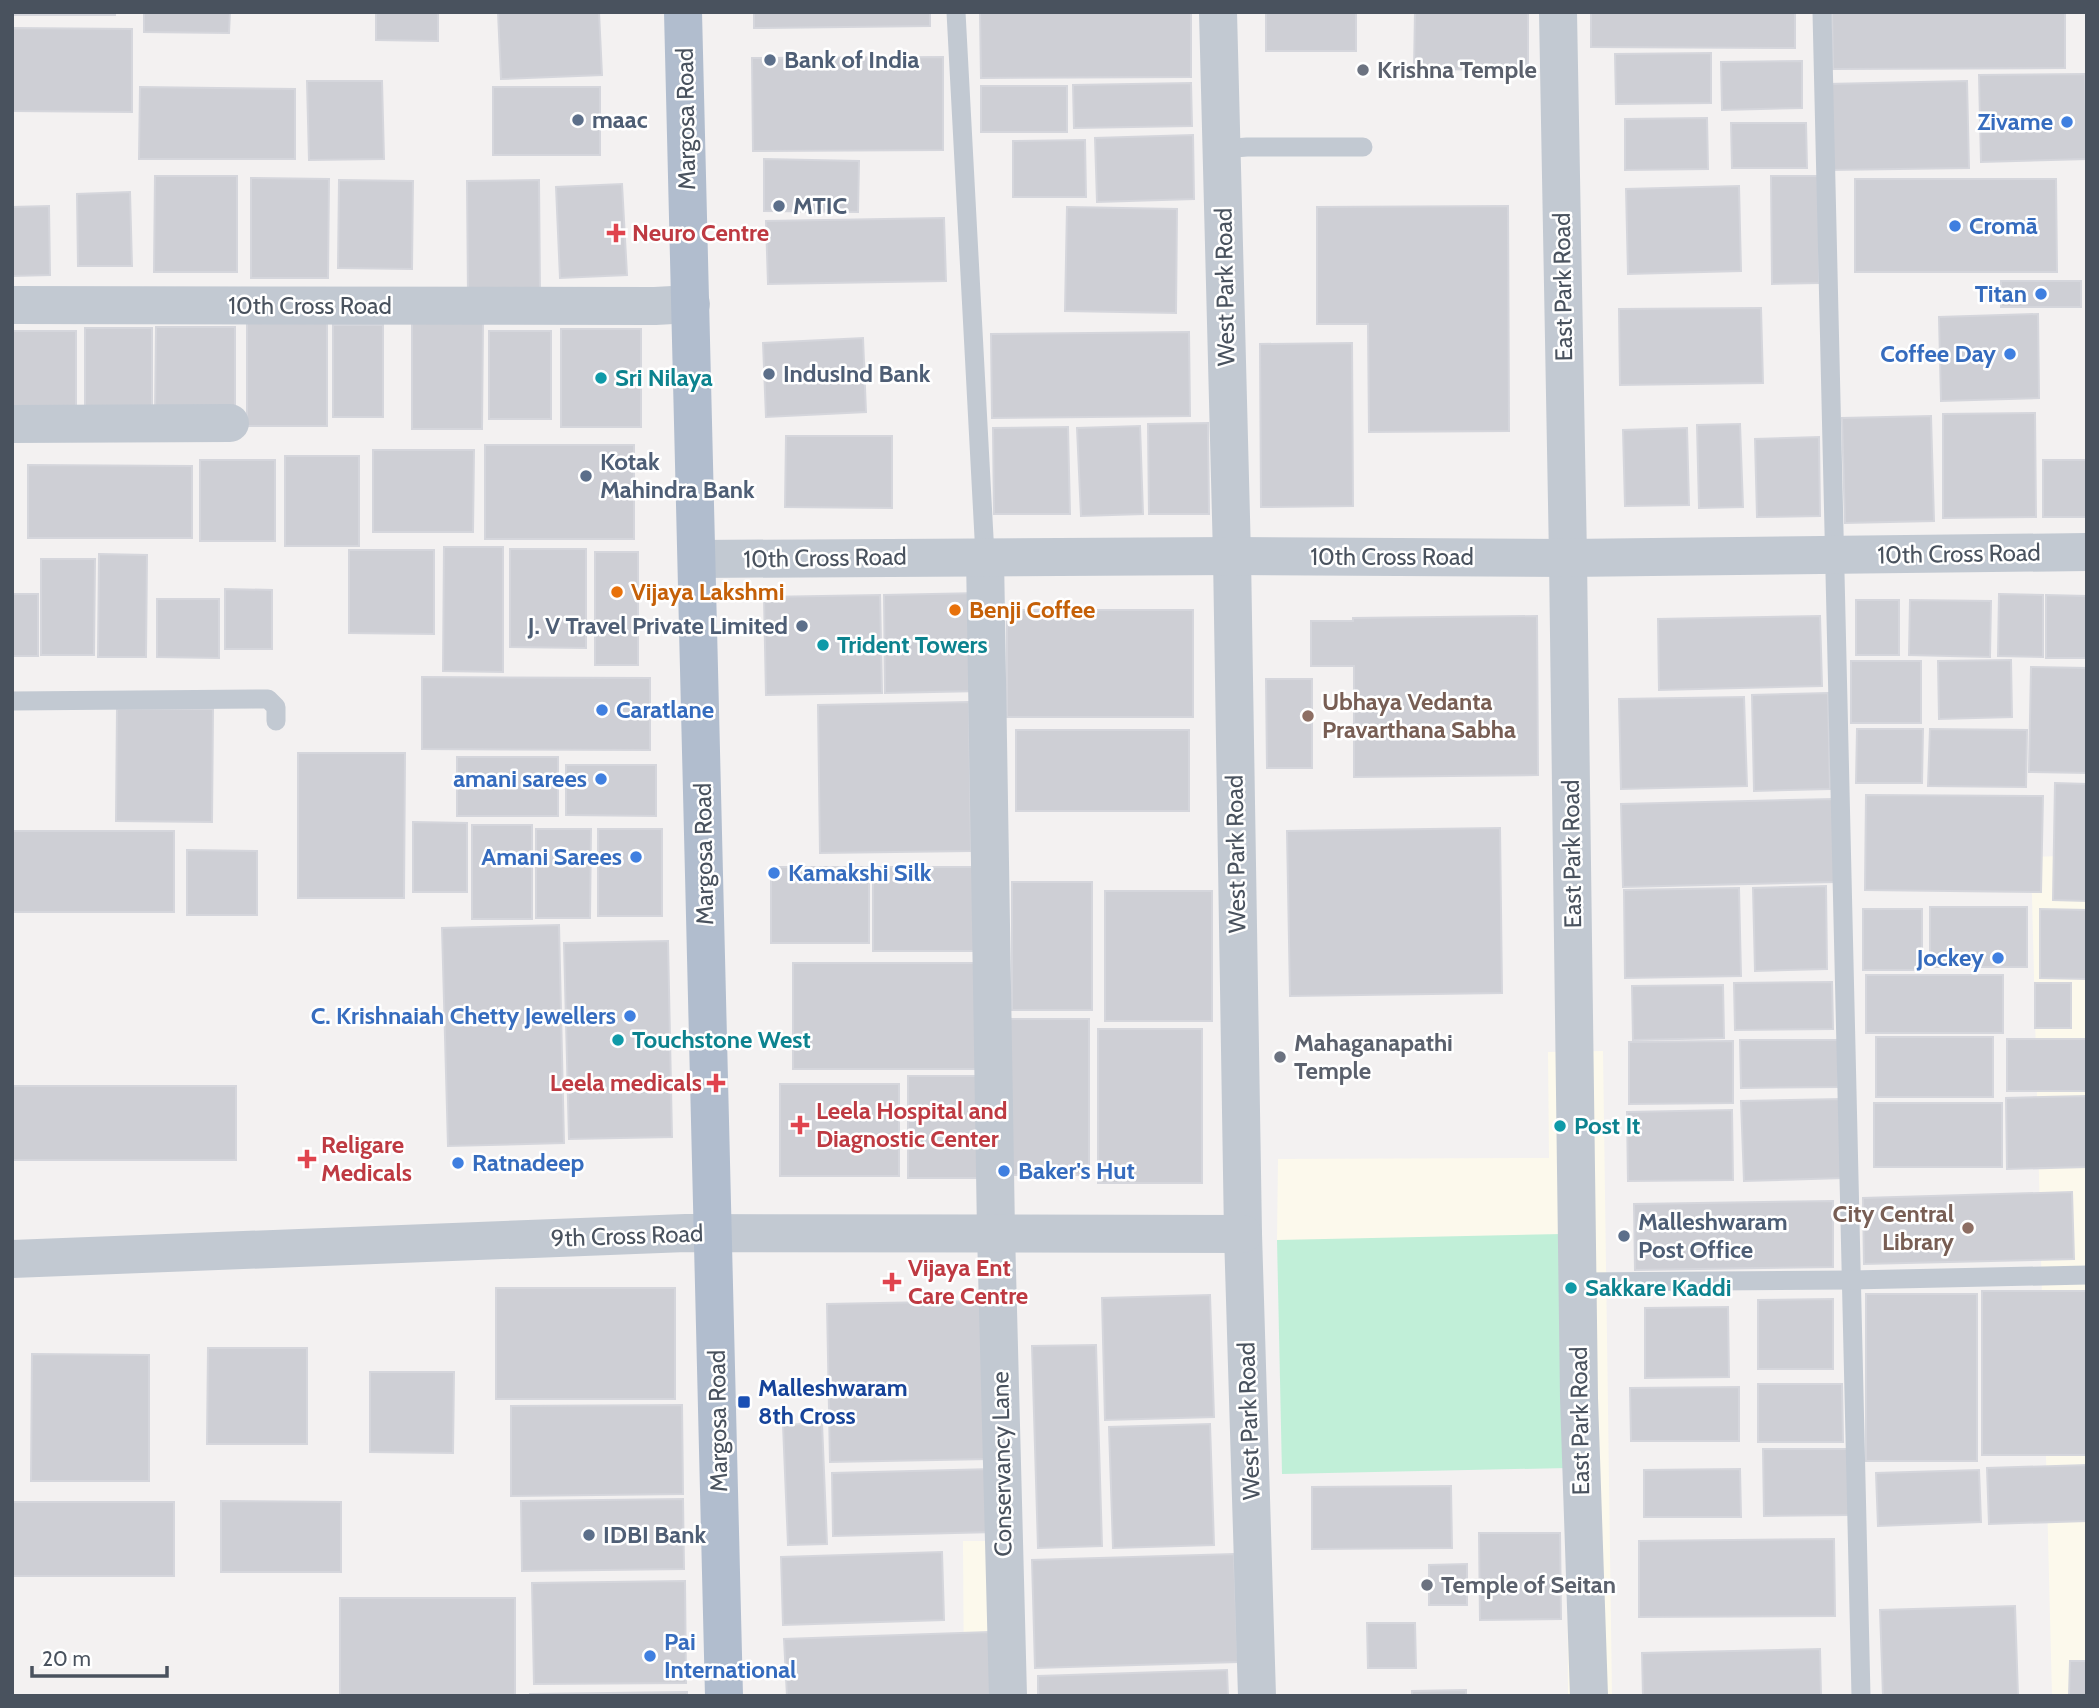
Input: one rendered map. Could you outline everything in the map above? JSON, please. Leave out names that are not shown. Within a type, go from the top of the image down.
[{"type":"main road","name":"Margosa Road","points":[[683,12],[724,1696]]},
{"type":"street","name":"West Park Road","points":[[1218,12],[1231,556],[1242,1234],[1257,1696]]},
{"type":"street","name":"East Park Road","points":[[1558,12],[1578,1282],[1588,1696]]},
{"type":"street","name":"10th Cross Road","points":[[12,305],[691,304]]},
{"type":"street","points":[[12,424],[230,423]]},
{"type":"street","name":"10th Cross Road","points":[[697,559],[985,556],[1568,558],[2087,552]]},
{"type":"street","name":"Conservancy Lane","points":[[985,556],[996,1232],[1008,1696]]},
{"type":"street","name":"9th Cross Road","points":[[12,1259],[713,1233],[1242,1234]]},
{"type":"lane","points":[[956,12],[985,556]]},
{"type":"lane","points":[[1822,12],[1861,1696]]},
{"type":"lane","points":[[1222,149],[1247,146],[1363,147]]},
{"type":"lane","points":[[12,701],[268,699],[276,707],[276,721]]},
{"type":"lane","points":[[1578,1282],[2087,1275]]},
{"type":"shaded area","points":[[2087,855],[2087,1696],[2052,1696],[2031,857]]},
{"type":"shaded area","points":[[1603,1051],[1612,1696],[1568,1696],[1567,1468],[1277,1240],[1278,1159],[1549,1158],[1548,1052]]},
{"type":"shaded area","points":[[963,1541],[1014,1541],[1021,1696],[964,1696]]},
{"type":"green space","points":[[1562,1234],[1567,1468],[1282,1474],[1277,1240]]},
{"type":"building","points":[[12,12],[115,12],[115,15],[12,15]]},
{"type":"building","points":[[144,12],[230,12],[229,33],[144,32]]},
{"type":"building","points":[[376,12],[438,12],[438,41],[376,40]]},
{"type":"building","points":[[498,12],[599,12],[602,75],[501,79]]},
{"type":"building","points":[[754,12],[930,12],[930,26],[754,28]]},
{"type":"building","points":[[980,12],[1191,12],[1191,77],[981,78]]},
{"type":"building","points":[[1266,12],[1356,12],[1356,51],[1266,51]]},
{"type":"building","points":[[1415,12],[1528,12],[1528,70],[1414,69]]},
{"type":"building","points":[[1591,12],[1795,12],[1795,48],[1591,47]]},
{"type":"building","points":[[1832,12],[2065,12],[2065,68],[1833,69]]},
{"type":"building","points":[[12,28],[132,29],[132,112],[12,111]]},
{"type":"building","points":[[1711,53],[1711,103],[1616,104],[1615,54]]},
{"type":"building","points":[[943,57],[943,150],[753,151],[752,58]]},
{"type":"building","points":[[1802,61],[1802,108],[1722,110],[1721,62]]},
{"type":"building","points":[[2085,74],[2087,159],[1981,162],[1979,75]]},
{"type":"building","points":[[307,81],[382,81],[384,159],[309,160]]},
{"type":"building","points":[[1967,81],[1969,168],[1829,170],[1827,84]]},
{"type":"building","points":[[1191,83],[1192,126],[1074,128],[1073,85]]},
{"type":"building","points":[[981,86],[1067,86],[1067,132],[981,132]]},
{"type":"building","points":[[140,87],[295,89],[295,159],[139,159]]},
{"type":"building","points":[[493,87],[600,87],[600,155],[493,155]]},
{"type":"building","points":[[1707,118],[1708,169],[1625,170],[1625,119]]},
{"type":"building","points":[[1731,123],[1806,123],[1807,168],[1732,168]]},
{"type":"building","points":[[1193,135],[1194,199],[1097,202],[1095,138]]},
{"type":"building","points":[[1085,140],[1086,197],[1013,197],[1013,141]]},
{"type":"building","points":[[764,159],[859,161],[858,212],[764,211]]},
{"type":"building","points":[[155,176],[237,176],[237,272],[154,272]]},
{"type":"building","points":[[1771,176],[1819,176],[1819,283],[1772,284]]},
{"type":"building","points":[[251,178],[329,179],[328,278],[251,278]]},
{"type":"building","name":"Cromā","points":[[1855,179],[2056,179],[2057,272],[1855,272]]},
{"type":"building","points":[[339,180],[413,181],[412,269],[338,268]]},
{"type":"building","points":[[539,180],[540,296],[468,296],[467,181]]},
{"type":"building","points":[[622,184],[627,275],[560,278],[556,187]]},
{"type":"building","points":[[1739,186],[1741,271],[1628,274],[1626,189]]},
{"type":"building","points":[[130,192],[132,266],[78,266],[77,194]]},
{"type":"building","points":[[49,206],[50,275],[12,276],[12,207]]},
{"type":"building","points":[[1508,206],[1509,431],[1369,432],[1368,324],[1317,324],[1317,207]]},
{"type":"building","points":[[1067,207],[1177,209],[1176,313],[1065,311]]},
{"type":"building","points":[[944,218],[946,281],[768,284],[766,221]]},
{"type":"building","name":"Titan","points":[[2001,281],[2081,281],[2081,307],[2001,307]]},
{"type":"building","points":[[1761,308],[1763,383],[1620,385],[1619,309]]},
{"type":"building","points":[[2038,314],[2039,398],[1941,401],[1939,317]]},
{"type":"building","points":[[247,322],[327,322],[327,426],[247,426]]},
{"type":"building","points":[[412,322],[483,322],[482,429],[412,429]]},
{"type":"building","points":[[333,325],[383,325],[383,417],[333,417]]},
{"type":"building","points":[[156,327],[235,327],[235,418],[155,417]]},
{"type":"building","points":[[85,328],[152,328],[152,419],[85,419]]},
{"type":"building","name":"Sri Nilaya","points":[[561,329],[641,329],[641,427],[561,427]]},
{"type":"building","points":[[12,331],[76,331],[76,418],[12,418]]},
{"type":"building","points":[[489,331],[551,331],[551,419],[489,419]]},
{"type":"building","points":[[1189,332],[1190,416],[992,418],[991,334]]},
{"type":"building","points":[[863,338],[866,412],[766,417],[763,343]]},
{"type":"building","points":[[1352,343],[1353,506],[1261,507],[1260,344]]},
{"type":"building","points":[[2035,413],[2036,517],[1943,518],[1943,414]]},
{"type":"building","points":[[1931,416],[1934,521],[1845,523],[1842,418]]},
{"type":"building","points":[[1208,423],[1209,514],[1149,514],[1148,424]]},
{"type":"building","points":[[1740,424],[1743,507],[1699,508],[1697,425]]},
{"type":"building","points":[[1140,426],[1143,514],[1081,516],[1077,428]]},
{"type":"building","points":[[1068,427],[1070,514],[994,514],[993,428]]},
{"type":"building","points":[[1687,428],[1689,505],[1625,506],[1623,430]]},
{"type":"building","points":[[786,436],[892,436],[892,508],[785,507]]},
{"type":"building","points":[[1819,437],[1820,516],[1757,517],[1755,439]]},
{"type":"building","points":[[485,445],[634,445],[634,539],[485,539]]},
{"type":"building","points":[[373,450],[474,450],[473,532],[373,532]]},
{"type":"building","points":[[285,456],[359,456],[359,546],[285,546]]},
{"type":"building","points":[[200,460],[275,460],[275,541],[200,541]]},
{"type":"building","points":[[2043,460],[2087,460],[2087,517],[2043,517]]},
{"type":"building","points":[[28,465],[192,466],[192,538],[28,538]]},
{"type":"building","points":[[444,547],[503,547],[503,672],[443,671]]},
{"type":"building","points":[[510,549],[586,549],[586,648],[510,647]]},
{"type":"building","points":[[349,550],[434,550],[434,634],[349,633]]},
{"type":"building","points":[[595,552],[638,552],[638,665],[595,665]]},
{"type":"building","points":[[99,554],[147,555],[146,657],[98,657]]},
{"type":"building","points":[[41,559],[95,559],[94,655],[41,655]]},
{"type":"building","points":[[225,589],[272,590],[272,649],[225,649]]},
{"type":"building","points":[[980,593],[982,691],[885,693],[884,595]]},
{"type":"building","points":[[12,594],[38,594],[38,656],[12,656]]},
{"type":"building","points":[[1999,594],[2043,595],[2043,657],[1998,656]]},
{"type":"building","name":"Trident Towers","points":[[880,595],[882,693],[766,695],[764,597]]},
{"type":"building","points":[[2046,595],[2087,596],[2087,658],[2046,658]]},
{"type":"building","points":[[157,599],[219,599],[219,658],[157,657]]},
{"type":"building","points":[[1856,600],[1899,600],[1899,655],[1856,655]]},
{"type":"building","points":[[1910,600],[1991,601],[1990,657],[1909,655]]},
{"type":"building","points":[[1007,610],[1193,610],[1193,717],[1007,717]]},
{"type":"building","points":[[1537,616],[1538,775],[1354,777],[1354,666],[1311,666],[1311,621]]},
{"type":"building","points":[[1820,616],[1822,686],[1659,690],[1658,619]]},
{"type":"building","points":[[2011,660],[2012,717],[1939,719],[1938,661]]},
{"type":"building","points":[[1851,661],[1921,661],[1921,723],[1851,723]]},
{"type":"building","points":[[2031,667],[2087,668],[2087,773],[2029,772]]},
{"type":"building","points":[[422,677],[650,678],[650,750],[422,749]]},
{"type":"building","points":[[1266,679],[1312,679],[1312,768],[1267,768]]},
{"type":"building","points":[[1828,693],[1830,789],[1754,791],[1752,695]]},
{"type":"building","points":[[1744,697],[1747,786],[1621,789],[1619,699]]},
{"type":"building","points":[[969,702],[971,851],[820,853],[818,705]]},
{"type":"building","points":[[117,709],[213,709],[212,822],[116,821]]},
{"type":"building","points":[[1857,729],[1923,729],[1922,783],[1856,783]]},
{"type":"building","points":[[1930,729],[2027,730],[2026,787],[1928,786]]},
{"type":"building","points":[[1016,730],[1189,730],[1189,811],[1016,811]]},
{"type":"building","points":[[298,753],[405,753],[404,898],[298,898]]},
{"type":"building","points":[[457,757],[558,757],[558,816],[457,816]]},
{"type":"building","points":[[566,765],[656,765],[656,816],[566,815]]},
{"type":"building","points":[[2055,783],[2087,784],[2087,901],[2053,900]]},
{"type":"building","points":[[1866,795],[2043,796],[2041,892],[1865,890]]},
{"type":"building","points":[[1833,799],[1835,882],[1623,887],[1621,804]]},
{"type":"building","points":[[413,822],[467,823],[467,892],[413,892]]},
{"type":"building","points":[[472,825],[532,825],[532,919],[472,919]]},
{"type":"building","points":[[1500,828],[1502,993],[1290,996],[1287,831]]},
{"type":"building","points":[[536,829],[591,829],[590,918],[536,918]]},
{"type":"building","points":[[598,829],[662,829],[662,916],[598,916]]},
{"type":"building","points":[[12,831],[174,831],[174,912],[12,912]]},
{"type":"building","points":[[187,850],[257,851],[257,915],[187,915]]},
{"type":"building","points":[[771,867],[869,867],[869,943],[771,943]]},
{"type":"building","points":[[873,867],[984,867],[984,951],[873,951]]},
{"type":"building","points":[[1012,882],[1092,882],[1092,1010],[1012,1010]]},
{"type":"building","points":[[1826,886],[1827,969],[1755,971],[1753,888]]},
{"type":"building","points":[[1739,888],[1741,976],[1625,978],[1624,890]]},
{"type":"building","points":[[1105,891],[1212,891],[1212,1021],[1105,1021]]},
{"type":"building","points":[[1930,907],[2027,907],[2027,967],[1930,967]]},
{"type":"building","points":[[1863,909],[1922,909],[1922,970],[1863,970]]},
{"type":"building","points":[[2040,909],[2087,910],[2087,979],[2040,978]]},
{"type":"building","points":[[559,925],[564,1143],[448,1146],[442,928]]},
{"type":"building","name":"Touchstone West","points":[[668,941],[672,1137],[569,1139],[564,943]]},
{"type":"building","points":[[793,963],[978,963],[978,1069],[793,1069]]},
{"type":"building","points":[[1866,975],[2003,975],[2003,1033],[1866,1033]]},
{"type":"building","points":[[1832,982],[1833,1029],[1735,1030],[1734,983]]},
{"type":"building","points":[[2035,983],[2071,983],[2071,1028],[2035,1028]]},
{"type":"building","points":[[1723,985],[1724,1038],[1633,1040],[1632,986]]},
{"type":"building","points":[[1007,1019],[1089,1019],[1089,1175],[1007,1175]]},
{"type":"building","points":[[1098,1029],[1202,1029],[1202,1183],[1098,1183]]},
{"type":"building","points":[[1876,1037],[1993,1037],[1993,1097],[1876,1097]]},
{"type":"building","points":[[2007,1039],[2087,1039],[2087,1091],[2007,1091]]},
{"type":"building","points":[[1740,1040],[1838,1040],[1838,1087],[1741,1088]]},
{"type":"building","points":[[1733,1041],[1733,1103],[1629,1104],[1629,1042]]},
{"type":"building","points":[[908,1076],[981,1076],[981,1178],[908,1178]]},
{"type":"building","points":[[780,1084],[899,1084],[899,1176],[780,1176]]},
{"type":"building","points":[[13,1086],[236,1086],[236,1160],[13,1160]]},
{"type":"building","points":[[2087,1096],[2087,1167],[2007,1169],[2006,1098]]},
{"type":"building","points":[[1841,1099],[1843,1178],[1744,1181],[1741,1101]]},
{"type":"building","points":[[1874,1103],[2002,1103],[2002,1167],[1874,1167]]},
{"type":"building","points":[[1732,1110],[1733,1180],[1628,1181],[1627,1112]]},
{"type":"building","name":"City Central Library","points":[[2072,1192],[2074,1259],[1864,1264],[1863,1198]]},
{"type":"building","points":[[1833,1201],[1833,1267],[1635,1270],[1634,1204]]},
{"type":"building","points":[[496,1288],[675,1288],[675,1399],[496,1399]]},
{"type":"building","points":[[1982,1291],[2087,1291],[2087,1455],[1982,1455]]},
{"type":"building","points":[[1866,1294],[1977,1294],[1977,1461],[1866,1461]]},
{"type":"building","points":[[1210,1295],[1214,1417],[1105,1420],[1102,1298]]},
{"type":"building","points":[[1833,1299],[1833,1369],[1758,1369],[1758,1300]]},
{"type":"building","points":[[986,1301],[989,1459],[830,1462],[827,1304]]},
{"type":"building","points":[[1728,1307],[1729,1377],[1645,1378],[1645,1308]]},
{"type":"building","points":[[1096,1345],[1102,1546],[1038,1548],[1032,1346]]},
{"type":"building","points":[[208,1348],[307,1348],[307,1444],[207,1444]]},
{"type":"building","points":[[32,1354],[149,1355],[149,1481],[31,1481]]},
{"type":"building","points":[[370,1372],[454,1372],[453,1453],[370,1452]]},
{"type":"building","points":[[1758,1384],[1842,1384],[1843,1442],[1758,1442]]},
{"type":"building","points":[[1739,1387],[1739,1441],[1631,1441],[1630,1388]]},
{"type":"building","points":[[682,1405],[683,1494],[511,1496],[511,1406]]},
{"type":"building","points":[[822,1423],[827,1544],[788,1545],[783,1425]]},
{"type":"building","points":[[1210,1424],[1214,1545],[1113,1548],[1109,1427]]},
{"type":"building","points":[[1763,1449],[1849,1449],[1849,1515],[1764,1516]]},
{"type":"building","points":[[2087,1465],[2087,1521],[1989,1524],[1987,1468]]},
{"type":"building","points":[[993,1469],[995,1532],[833,1536],[832,1473]]},
{"type":"building","points":[[1740,1469],[1741,1517],[1644,1517],[1644,1470]]},
{"type":"building","points":[[1979,1470],[1981,1522],[1878,1526],[1876,1473]]},
{"type":"building","points":[[1451,1486],[1452,1548],[1312,1549],[1312,1487]]},
{"type":"building","points":[[683,1499],[684,1569],[522,1571],[521,1501]]},
{"type":"building","points":[[221,1501],[341,1502],[341,1572],[221,1572]]},
{"type":"building","points":[[12,1502],[174,1502],[174,1576],[12,1576]]},
{"type":"building","points":[[1479,1533],[1560,1533],[1561,1619],[1480,1620]]},
{"type":"building","points":[[1834,1539],[1835,1616],[1639,1617],[1639,1541]]},
{"type":"building","points":[[942,1552],[944,1620],[783,1625],[781,1557]]},
{"type":"building","points":[[1234,1554],[1238,1662],[1035,1668],[1032,1560]]},
{"type":"building","points":[[1467,1564],[1467,1605],[1429,1605],[1429,1565]]},
{"type":"building","points":[[685,1581],[686,1683],[534,1684],[532,1583]]},
{"type":"building","points":[[340,1598],[515,1598],[515,1696],[340,1696]]},
{"type":"building","points":[[2015,1606],[2018,1696],[1883,1696],[1880,1610]]},
{"type":"building","points":[[1367,1623],[1415,1623],[1416,1668],[1368,1668]]},
{"type":"building","points":[[989,1632],[991,1696],[787,1696],[784,1639]]},
{"type":"building","points":[[1820,1649],[1821,1696],[1643,1696],[1642,1653]]},
{"type":"building","points":[[2070,1661],[2087,1661],[2087,1696],[2069,1696]]},
{"type":"building","points":[[1227,1670],[1228,1696],[1038,1696],[1038,1676]]},
{"type":"building","points":[[1466,1690],[1466,1696],[1412,1696],[1412,1691]]},
{"type":"building","points":[[687,1692],[687,1696],[530,1696],[530,1694]]},
{"type":"place","name":"Bank of India","points":[[770,60]]},
{"type":"place","name":"Krishna Temple","points":[[1363,70]]},
{"type":"place","name":"maac","points":[[578,120]]},
{"type":"place","name":"Zivame","points":[[2067,122]]},
{"type":"place","name":"MTIC","points":[[779,206]]},
{"type":"place","name":"Cromā","points":[[1955,226]]},
{"type":"place","name":"Neuro Centre","points":[[616,233]]},
{"type":"place","name":"Titan","points":[[2041,294]]},
{"type":"place","name":"Coffee Day","points":[[2010,354]]},
{"type":"place","name":"IndusInd Bank","points":[[769,374]]},
{"type":"place","name":"Sri Nilaya","points":[[601,378]]},
{"type":"place","name":"Kotak Mahindra Bank","points":[[586,476]]},
{"type":"place","name":"Vijaya Lakshmi","points":[[617,592]]},
{"type":"place","name":"Benji Coffee","points":[[955,610]]},
{"type":"place","name":"J. V Travel Private Limited","points":[[802,626]]},
{"type":"place","name":"Trident Towers","points":[[823,645]]},
{"type":"place","name":"Caratlane","points":[[602,710]]},
{"type":"place","name":"Ubhaya Vedanta Pravarthana Sabha","points":[[1308,716]]},
{"type":"place","name":"amani sarees","points":[[601,779]]},
{"type":"place","name":"Amani Sarees","points":[[636,857]]},
{"type":"place","name":"Kamakshi Silk","points":[[774,873]]},
{"type":"place","name":"Jockey","points":[[1998,958]]},
{"type":"place","name":"C. Krishnaiah Chetty Jewellers","points":[[630,1016]]},
{"type":"place","name":"Touchstone West","points":[[618,1040]]},
{"type":"place","name":"Mahaganapathi Temple","points":[[1280,1057]]},
{"type":"place","name":"Leela medicals","points":[[716,1083]]},
{"type":"place","name":"Leela Hospital and Diagnostic Center","points":[[800,1125]]},
{"type":"place","name":"Post It","points":[[1560,1126]]},
{"type":"place","name":"Religare Medicals","points":[[307,1159]]},
{"type":"place","name":"Ratnadeep","points":[[458,1163]]},
{"type":"place","name":"Baker's Hut","points":[[1004,1171]]},
{"type":"place","name":"City Central Library","points":[[1968,1228]]},
{"type":"place","name":"Malleshwaram Post Office","points":[[1624,1236]]},
{"type":"place","name":"Vijaya Ent Care Centre","points":[[892,1282]]},
{"type":"place","name":"Sakkare Kaddi","points":[[1571,1288]]},
{"type":"place","name":"Malleshwaram 8th Cross","points":[[744,1402]]},
{"type":"place","name":"IDBI Bank","points":[[589,1535]]},
{"type":"place","name":"Temple of Seitan","points":[[1427,1585]]},
{"type":"place","name":"Pai International","points":[[650,1656]]}]
